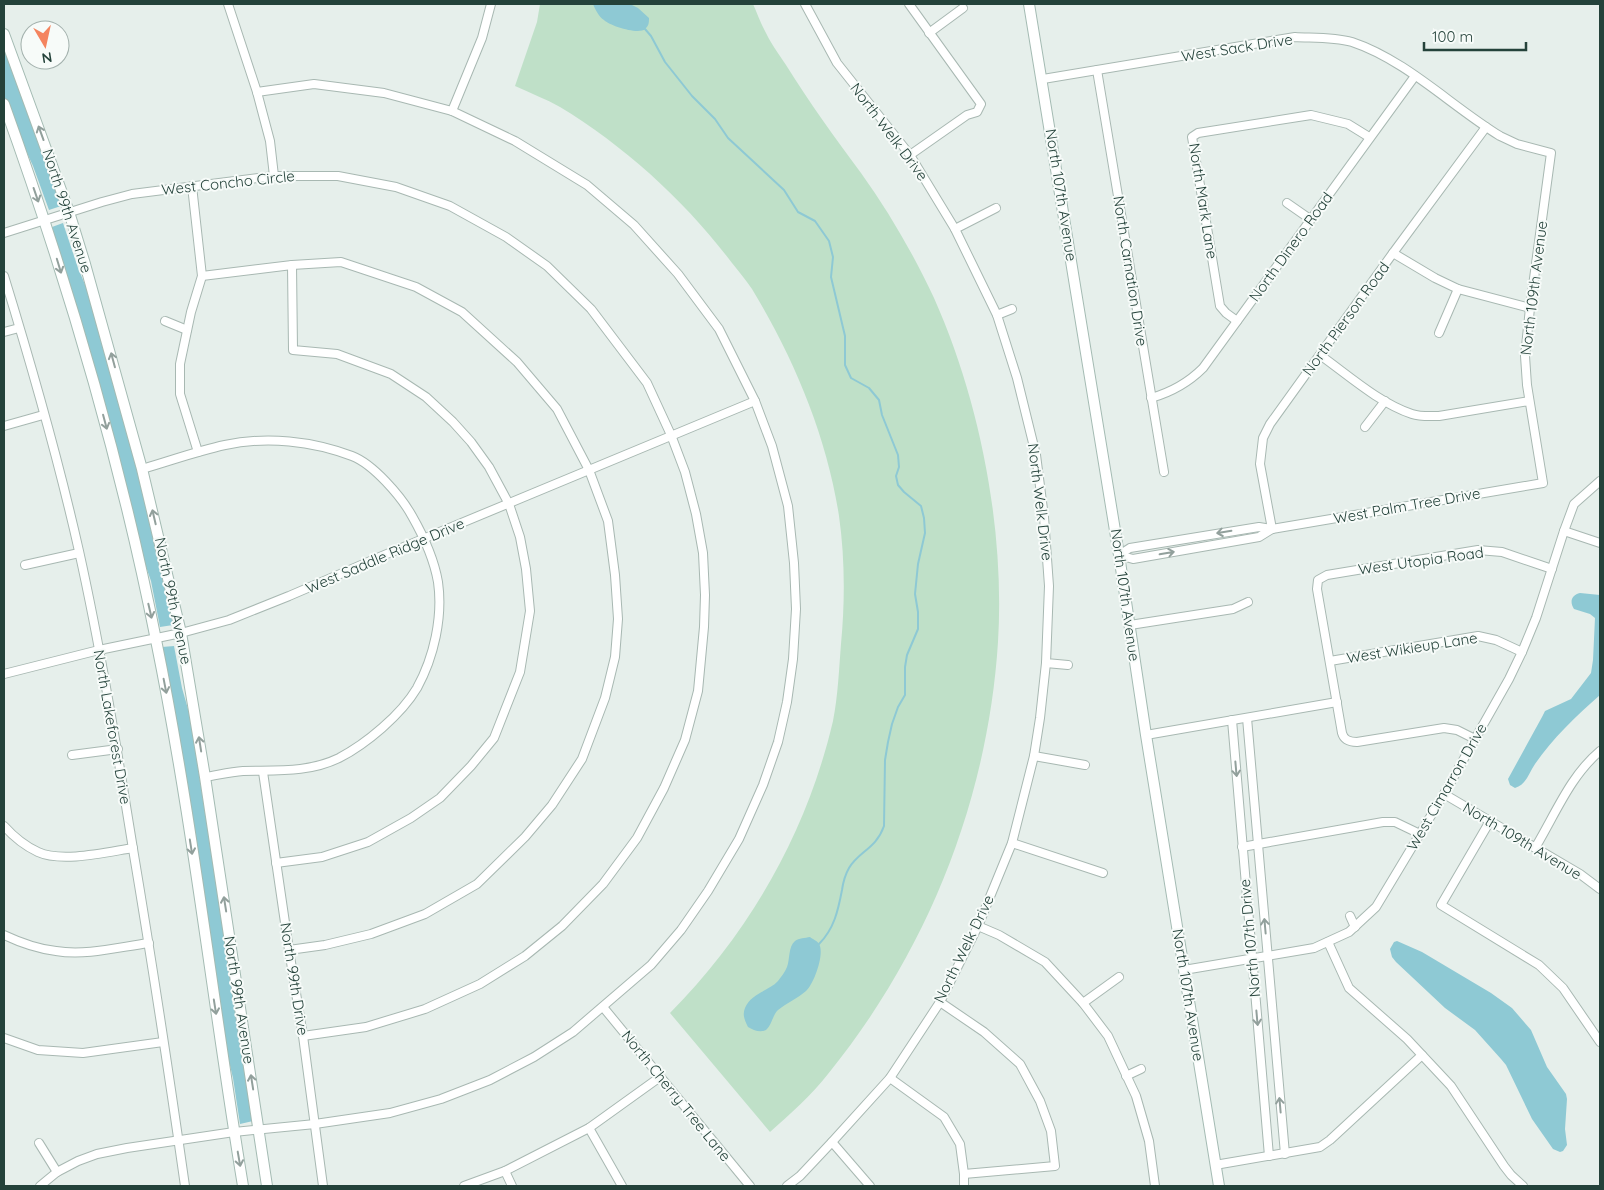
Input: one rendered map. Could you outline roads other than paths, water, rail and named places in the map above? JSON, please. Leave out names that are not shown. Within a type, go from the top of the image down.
[{"type":"main road","name":"North 107th Avenue","points":[[1029,4],[1043,79],[1219,1186]]},
{"type":"main road","name":"North 99th Avenue","points":[[4,34],[69,212],[105,332],[142,469],[181,633],[205,777],[267,1186]]},
{"type":"main road","name":"North 99th Avenue","points":[[4,104],[44,220],[86,352],[122,491],[156,638],[179,764],[243,1186]]},
{"type":"street","points":[[228,4],[257,92],[270,141],[274,176]]},
{"type":"street","points":[[452,111],[482,38],[491,4]]},
{"type":"street","name":"North Welk Drive","points":[[787,1186],[800,1176],[890,1078],[940,1002],[978,926],[1012,842],[1034,756],[1046,663],[1049,586],[1044,517],[1036,455],[1017,378],[997,315],[955,229],[910,155],[837,63],[805,4]]},
{"type":"street","points":[[909,4],[981,104],[977,112],[967,115],[910,155]]},
{"type":"street","points":[[929,32],[963,8]]},
{"type":"street","name":"West Sack Drive","points":[[1043,79],[1295,37],[1325,38],[1351,42],[1387,57],[1486,127],[1517,144],[1551,153]]},
{"type":"street","name":"North Carnation Drive","points":[[1097,70],[1164,472]]},
{"type":"street","name":"North Dinero Road","points":[[1151,398],[1175,390],[1203,368],[1414,76]]},
{"type":"street","points":[[40,1186],[57,1172],[97,1154],[234,1132],[390,1114],[441,1099],[490,1080],[534,1057],[573,1032],[651,965],[681,930],[708,891],[739,839],[763,785],[778,742],[787,702],[793,659],[796,609],[794,563],[788,506],[772,446],[755,401],[719,329],[678,274],[634,225],[587,185],[516,141],[452,111],[384,93],[314,84],[257,92]]},
{"type":"street","name":"North Mark Lane","points":[[1236,321],[1220,306],[1192,136],[1198,133],[1311,115],[1348,124],[1369,137]]},
{"type":"street","name":"North Pierson Road","points":[[1272,529],[1260,464],[1263,438],[1270,424],[1486,127]]},
{"type":"street","name":"North 109th Avenue","points":[[1543,483],[1525,356],[1551,153]]},
{"type":"street","name":"West Concho Circle","points":[[4,233],[126,196],[274,176],[338,176],[396,187],[450,206],[506,237],[547,266],[590,309],[647,382],[672,435],[685,472],[696,514],[703,553],[704,627],[698,691],[685,740],[664,788],[637,838],[603,884],[562,926],[525,956],[480,984],[425,1009],[366,1027],[303,1036]]},
{"type":"street","points":[[192,186],[202,276],[180,364],[180,394],[198,452]]},
{"type":"street","points":[[1287,203],[1310,220]]},
{"type":"street","points":[[955,229],[996,208]]},
{"type":"street","points":[[1393,253],[1435,278],[1458,289],[1530,308]]},
{"type":"street","points":[[202,276],[292,265],[341,262],[416,286],[462,312],[517,362],[557,409],[589,470],[608,522],[616,575],[618,619],[615,657],[605,698],[582,759],[552,805],[525,837],[477,884],[425,914],[371,934],[325,945],[289,950]]},
{"type":"street","points":[[276,863],[322,857],[368,842],[411,818],[440,798],[471,766],[494,738],[520,672],[530,611],[526,569],[520,537],[509,504],[489,467],[471,442],[453,422],[426,397],[391,374],[337,354],[294,350],[292,265]]},
{"type":"street","name":"North Lakeforest Drive","points":[[4,276],[66,498],[99,650],[118,749],[185,1186]]},
{"type":"street","points":[[1439,333],[1458,289]]},
{"type":"street","points":[[997,315],[1012,309]]},
{"type":"street","points":[[165,321],[187,330]]},
{"type":"street","points":[[4,332],[19,328]]},
{"type":"street","points":[[1320,355],[1385,401],[1412,414],[1439,416],[1530,401]]},
{"type":"street","name":"West Saddle Ridge Drive","points":[[4,674],[229,620],[298,593],[425,538],[755,401]]},
{"type":"street","points":[[1365,427],[1385,401]]},
{"type":"street","points":[[4,426],[44,415]]},
{"type":"street","points":[[142,469],[226,445],[274,440],[315,445],[354,456],[380,475],[405,503],[425,538],[438,583],[439,610],[437,633],[427,666],[416,689],[402,708],[373,737],[338,758],[305,769],[263,772],[242,771],[205,777]]},
{"type":"street","name":"West Cimarron Drive","points":[[1184,970],[1314,948],[1349,932],[1376,907],[1444,794],[1509,679],[1538,613],[1574,504],[1600,481]]},
{"type":"street","name":"West Palm Tree Drive","points":[[1119,555],[1130,548],[1260,527],[1272,529],[1543,483]]},
{"type":"street","points":[[1564,531],[1600,543]]},
{"type":"street","name":"West Utopia Road","points":[[1330,661],[1317,589],[1318,580],[1327,575],[1478,550],[1502,552],[1552,569]]},
{"type":"street","points":[[25,565],[79,554]]},
{"type":"street","points":[[1130,625],[1233,609],[1248,602]]},
{"type":"street","name":"West Wikieup Lane","points":[[1330,661],[1478,636],[1496,640],[1522,652]]},
{"type":"street","points":[[1330,661],[1343,736],[1350,742],[1444,728],[1457,730],[1476,739]]},
{"type":"street","points":[[1046,663],[1068,665]]},
{"type":"street","points":[[1146,735],[1337,702]]},
{"type":"street","name":"North 107th Drive","points":[[1247,718],[1285,1154]]},
{"type":"street","name":"North 107th Drive","points":[[1232,720],[1269,1156]]},
{"type":"street","points":[[72,755],[118,749]]},
{"type":"street","points":[[1535,848],[1575,779],[1600,751]]},
{"type":"street","points":[[1034,756],[1085,765]]},
{"type":"street","name":"North 99th Drive","points":[[263,772],[303,1036],[323,1186]]},
{"type":"street","name":"North 109th Avenue","points":[[1444,794],[1580,874],[1600,889]]},
{"type":"street","points":[[1490,821],[1441,905],[1539,965],[1563,988],[1599,1037]]},
{"type":"street","points":[[1242,846],[1383,822],[1395,822],[1420,834]]},
{"type":"street","points":[[4,826],[15,838],[38,853],[68,858],[133,848]]},
{"type":"street","points":[[1012,842],[1104,873]]},
{"type":"street","points":[[1350,916],[1355,927]]},
{"type":"street","points":[[978,926],[999,935],[1045,962],[1083,1003],[1108,1036],[1136,1096],[1149,1141],[1155,1186]]},
{"type":"street","points":[[4,935],[23,944],[57,952],[89,952],[149,943]]},
{"type":"street","points":[[1328,942],[1349,988],[1408,1039],[1451,1086],[1511,1176],[1523,1186]]},
{"type":"street","points":[[1083,1003],[1119,977]]},
{"type":"street","points":[[940,1002],[984,1032],[1020,1064],[1040,1101],[1051,1131],[1055,1166],[964,1174]]},
{"type":"street","name":"North Cherry Tree Lane","points":[[603,1007],[750,1186]]},
{"type":"street","points":[[4,1038],[38,1050],[83,1053],[163,1042]]},
{"type":"street","points":[[1215,1165],[1320,1147],[1422,1055]]},
{"type":"street","points":[[1126,1076],[1141,1069]]},
{"type":"street","points":[[464,1186],[505,1171],[588,1128],[660,1077]]},
{"type":"street","points":[[890,1078],[944,1117],[960,1144],[964,1186]]},
{"type":"street","points":[[588,1128],[622,1186]]},
{"type":"street","points":[[832,1142],[870,1186]]},
{"type":"street","points":[[39,1144],[57,1172]]},
{"type":"street","points":[[505,1171],[512,1186]]},
{"type":"water","points":[[593,4],[630,4],[638,8],[649,18],[648,25],[642,31],[637,31],[612,25],[600,17]]},
{"type":"water","points":[[4,49],[61,206],[49,210],[4,95]]},
{"type":"water","points":[[63,223],[89,294],[128,431],[173,625],[160,627],[151,581],[143,558],[84,333],[52,227]]},
{"type":"water","points":[[1580,593],[1600,595],[1600,695],[1557,736],[1542,754],[1525,781],[1515,788],[1510,785],[1508,779],[1545,711],[1571,699],[1591,673],[1595,618],[1590,614],[1574,609],[1572,599]]},
{"type":"water","points":[[174,646],[182,688],[190,716],[253,1121],[240,1124],[233,1078],[226,1049],[162,647]]},
{"type":"water","points":[[810,937],[818,943],[821,954],[818,968],[809,987],[803,994],[778,1010],[766,1030],[759,1031],[748,1027],[744,1013],[748,1003],[778,981],[787,967],[791,947],[795,941]]},
{"type":"water","points":[[1397,941],[1422,952],[1491,993],[1512,1008],[1531,1030],[1547,1067],[1566,1094],[1565,1129],[1567,1145],[1563,1151],[1560,1152],[1553,1149],[1532,1119],[1506,1065],[1501,1059],[1475,1030],[1445,1008],[1392,957],[1390,949],[1394,942]]},
{"type":"waterway","points":[[645,29],[651,36],[665,62],[692,96],[715,119],[728,138],[784,190],[798,212],[815,221],[829,241],[833,257],[831,277],[845,336],[845,365],[851,378],[869,388],[879,400],[882,415],[898,455],[899,467],[896,476],[898,485],[921,506],[924,518],[925,533],[918,564],[915,594],[918,629],[907,655],[905,695],[898,707],[888,742],[885,760],[884,826],[877,840],[849,868],[844,879],[835,919],[819,944]]}]
